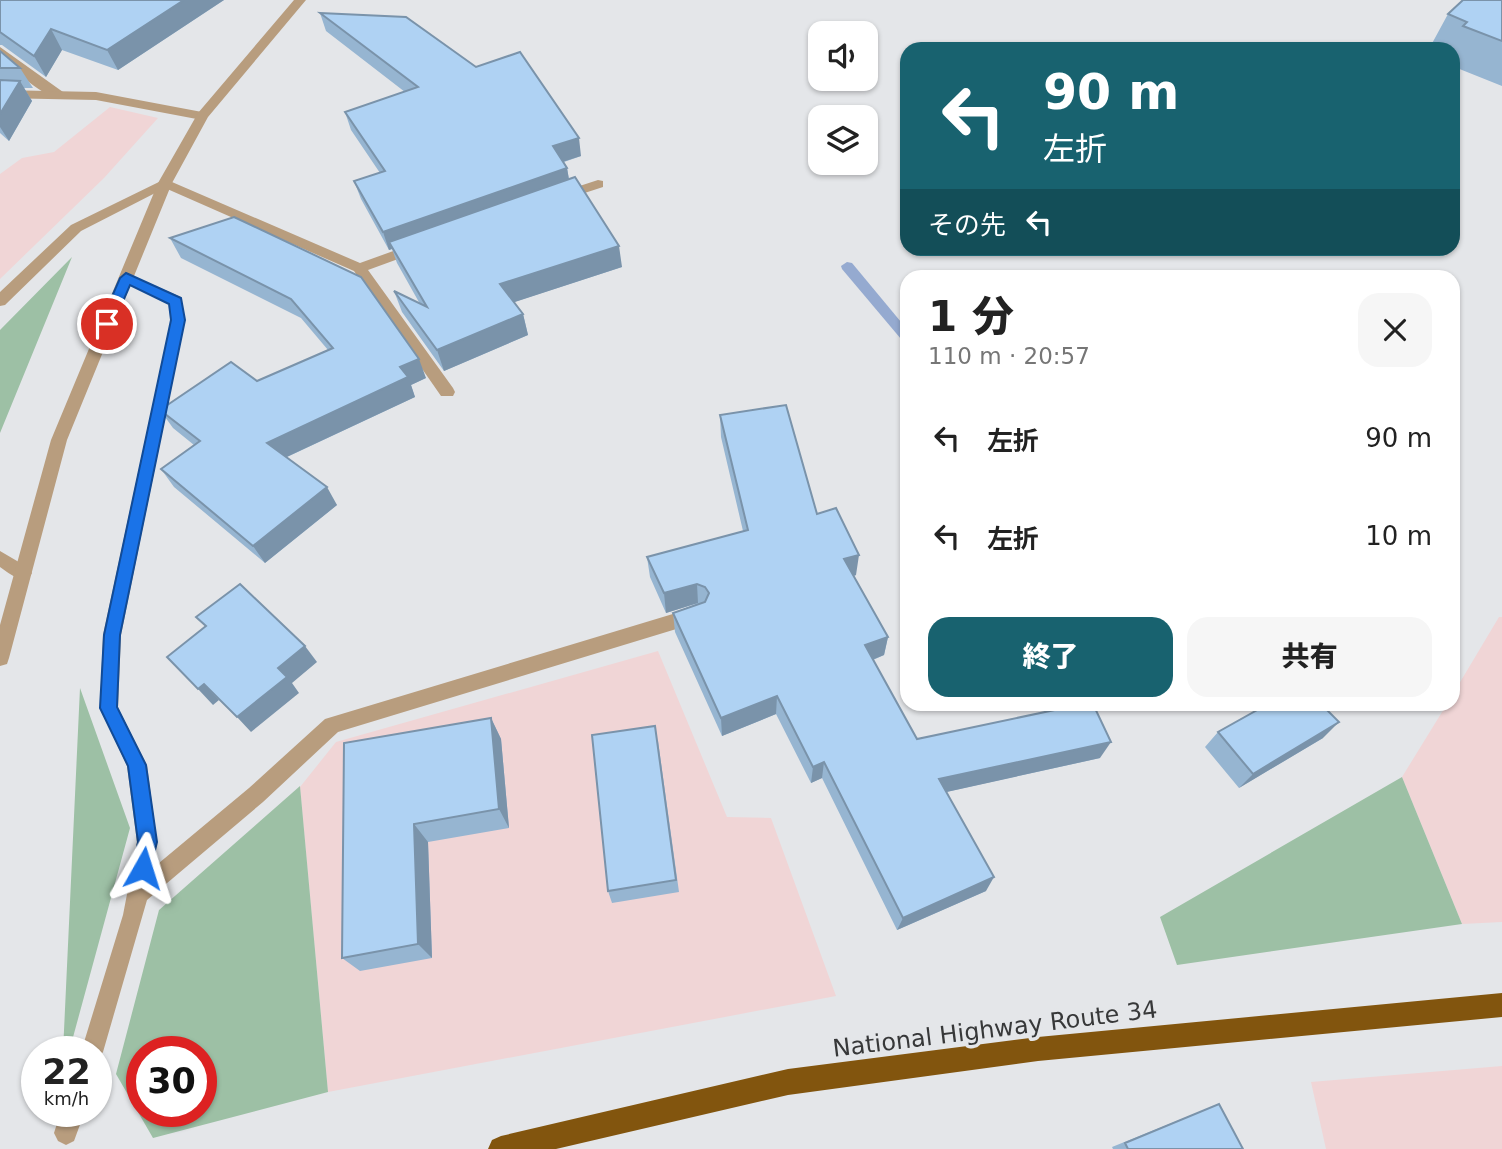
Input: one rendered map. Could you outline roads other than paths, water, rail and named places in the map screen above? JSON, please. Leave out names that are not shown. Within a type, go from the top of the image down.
[{"type":"highway","name":"National Highway Route 34","points":[[501,1149],[788,1082],[1038,1049],[1502,1005]]},
{"type":"street","points":[[0,659],[59,440],[165,183],[202,116],[300,0]]},
{"type":"street","points":[[0,51],[33,79],[59,95]]},
{"type":"street","points":[[0,94],[96,96],[202,116]]},
{"type":"street","points":[[165,183],[359,268],[447,393]]},
{"type":"street","points":[[0,301],[76,228],[165,183]]},
{"type":"street","points":[[548,202],[598,184]]},
{"type":"street","points":[[359,268],[435,242]]},
{"type":"street","points":[[97,1036],[138,894],[148,842],[137,765],[108,708],[112,635],[178,320],[176,301],[126,278]]},
{"type":"street","points":[[0,558],[23,573]]},
{"type":"street","points":[[138,894],[256,795],[332,725],[699,614]]},
{"type":"waterway","points":[[847,266],[900,329]]}]
